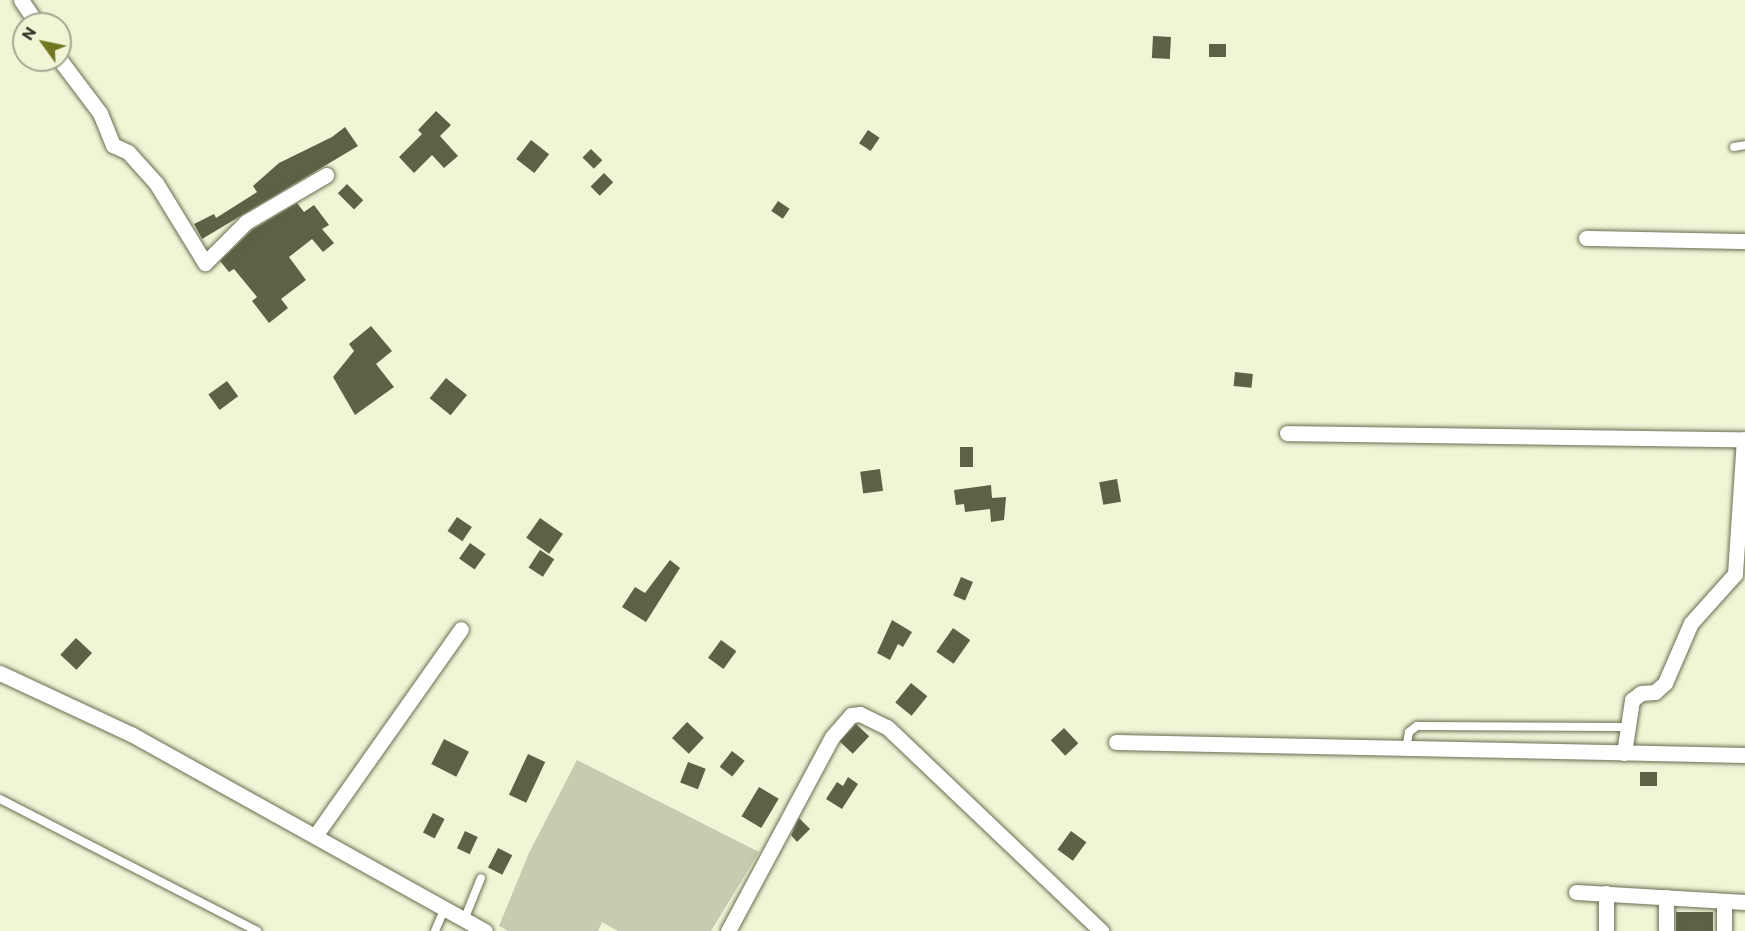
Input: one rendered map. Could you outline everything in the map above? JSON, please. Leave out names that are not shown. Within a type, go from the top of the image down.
[{"type":"street","points":[[69,72],[100,113],[113,145],[129,152],[156,183],[206,263],[246,222],[326,175]]},
{"type":"street","points":[[1586,238],[1745,241]]},
{"type":"street","points":[[1287,433],[1744,439],[1735,574],[1691,622],[1665,683],[1655,692],[1641,693],[1632,700],[1626,727],[1624,753]]},
{"type":"street","points":[[315,836],[461,629]]},
{"type":"street","points":[[0,673],[131,734],[484,931]]},
{"type":"street","points":[[728,931],[832,737],[843,722],[860,714],[887,728],[1101,931]]},
{"type":"street","points":[[1116,742],[1406,750],[1745,755]]},
{"type":"street","points":[[1576,892],[1745,902]]},
{"type":"street","points":[[1606,893],[1606,931]]},
{"type":"street","points":[[1666,897],[1666,931]]},
{"type":"street","points":[[1724,901],[1724,931]]},
{"type":"lane","points":[[1734,147],[1745,145]]},
{"type":"lane","points":[[1406,750],[1409,732],[1418,726],[1626,727]]},
{"type":"lane","points":[[0,799],[257,931]]},
{"type":"lane","points":[[464,920],[481,878]]},
{"type":"lane","points":[[435,931],[444,910]]},
{"type":"green space","points":[[577,760],[759,852],[711,931],[618,931],[602,922],[598,931],[508,931],[499,926],[529,853]]},
{"type":"building","points":[[1153,36],[1171,37],[1170,59],[1152,58]]},
{"type":"building","points":[[1209,44],[1226,44],[1226,57],[1209,57]]},
{"type":"building","points":[[436,111],[451,125],[440,136],[458,156],[444,168],[432,155],[414,173],[399,157],[422,134],[418,130]]},
{"type":"building","points":[[345,127],[358,146],[202,239],[194,224],[214,214],[216,218],[257,192],[253,186],[279,163],[332,137]]},
{"type":"building","points":[[868,130],[880,138],[871,151],[859,143]]},
{"type":"building","points":[[531,140],[549,154],[534,173],[516,159]]},
{"type":"building","points":[[591,149],[602,160],[594,169],[583,157]]},
{"type":"building","points":[[604,173],[613,182],[600,196],[591,186]]},
{"type":"building","points":[[347,184],[363,200],[354,209],[338,193]]},
{"type":"building","points":[[778,201],[790,209],[783,219],[771,211]]},
{"type":"building","points":[[297,203],[304,212],[314,205],[329,225],[322,229],[334,243],[323,252],[312,239],[289,257],[306,280],[281,299],[288,308],[269,323],[252,301],[257,297],[234,269],[229,272],[220,261],[252,230]]},
{"type":"building","points":[[371,326],[392,351],[376,364],[394,387],[355,415],[333,377],[354,351],[349,344]]},
{"type":"building","points":[[1235,372],[1253,374],[1251,388],[1234,386]]},
{"type":"building","points":[[446,378],[467,395],[451,415],[430,398]]},
{"type":"building","points":[[227,381],[238,396],[220,410],[208,395]]},
{"type":"building","points":[[960,447],[973,447],[973,467],[960,467]]},
{"type":"building","points":[[880,469],[883,491],[863,494],[860,472]]},
{"type":"building","points":[[1117,479],[1121,502],[1103,505],[1099,482]]},
{"type":"building","points":[[991,485],[992,498],[1006,497],[1004,520],[991,522],[990,509],[965,512],[964,504],[956,505],[954,490]]},
{"type":"building","points":[[457,517],[472,527],[462,541],[447,531]]},
{"type":"building","points":[[540,518],[563,534],[549,554],[526,538]]},
{"type":"building","points":[[470,543],[486,554],[475,569],[459,559]]},
{"type":"building","points":[[540,550],[554,559],[543,577],[529,568]]},
{"type":"building","points":[[670,560],[680,568],[646,622],[622,607],[635,587],[645,593]]},
{"type":"building","points":[[961,577],[973,582],[965,600],[953,595]]},
{"type":"building","points":[[892,620],[912,632],[903,647],[898,644],[890,660],[877,653]]},
{"type":"building","points":[[953,628],[970,640],[954,664],[936,652]]},
{"type":"building","points":[[76,638],[92,653],[76,670],[60,655]]},
{"type":"building","points":[[721,640],[736,651],[723,669],[708,658]]},
{"type":"building","points":[[911,683],[927,696],[912,716],[895,702]]},
{"type":"building","points":[[687,722],[704,738],[689,754],[672,738]]},
{"type":"building","points":[[856,724],[869,736],[853,754],[840,742]]},
{"type":"building","points":[[1064,728],[1078,743],[1065,756],[1051,740]]},
{"type":"building","points":[[444,739],[469,752],[456,777],[431,764]]},
{"type":"building","points":[[732,751],[745,761],[732,777],[720,767]]},
{"type":"building","points":[[528,754],[545,762],[526,803],[509,795]]},
{"type":"building","points":[[688,762],[706,769],[698,789],[680,783]]},
{"type":"building","points":[[1640,772],[1657,772],[1657,786],[1640,786]]},
{"type":"building","points":[[848,777],[858,784],[842,809],[826,799],[837,782],[843,786]]},
{"type":"building","points":[[759,787],[779,799],[761,828],[741,816]]},
{"type":"building","points":[[433,813],[445,819],[435,839],[423,833]]},
{"type":"building","points":[[799,818],[810,829],[797,842],[791,835]]},
{"type":"building","points":[[465,831],[478,837],[470,854],[457,848]]},
{"type":"building","points":[[1071,831],[1086,842],[1073,861],[1057,850]]},
{"type":"building","points":[[498,848],[512,855],[502,875],[488,868]]},
{"type":"building","points":[[1676,912],[1713,912],[1713,931],[1676,931]]}]
